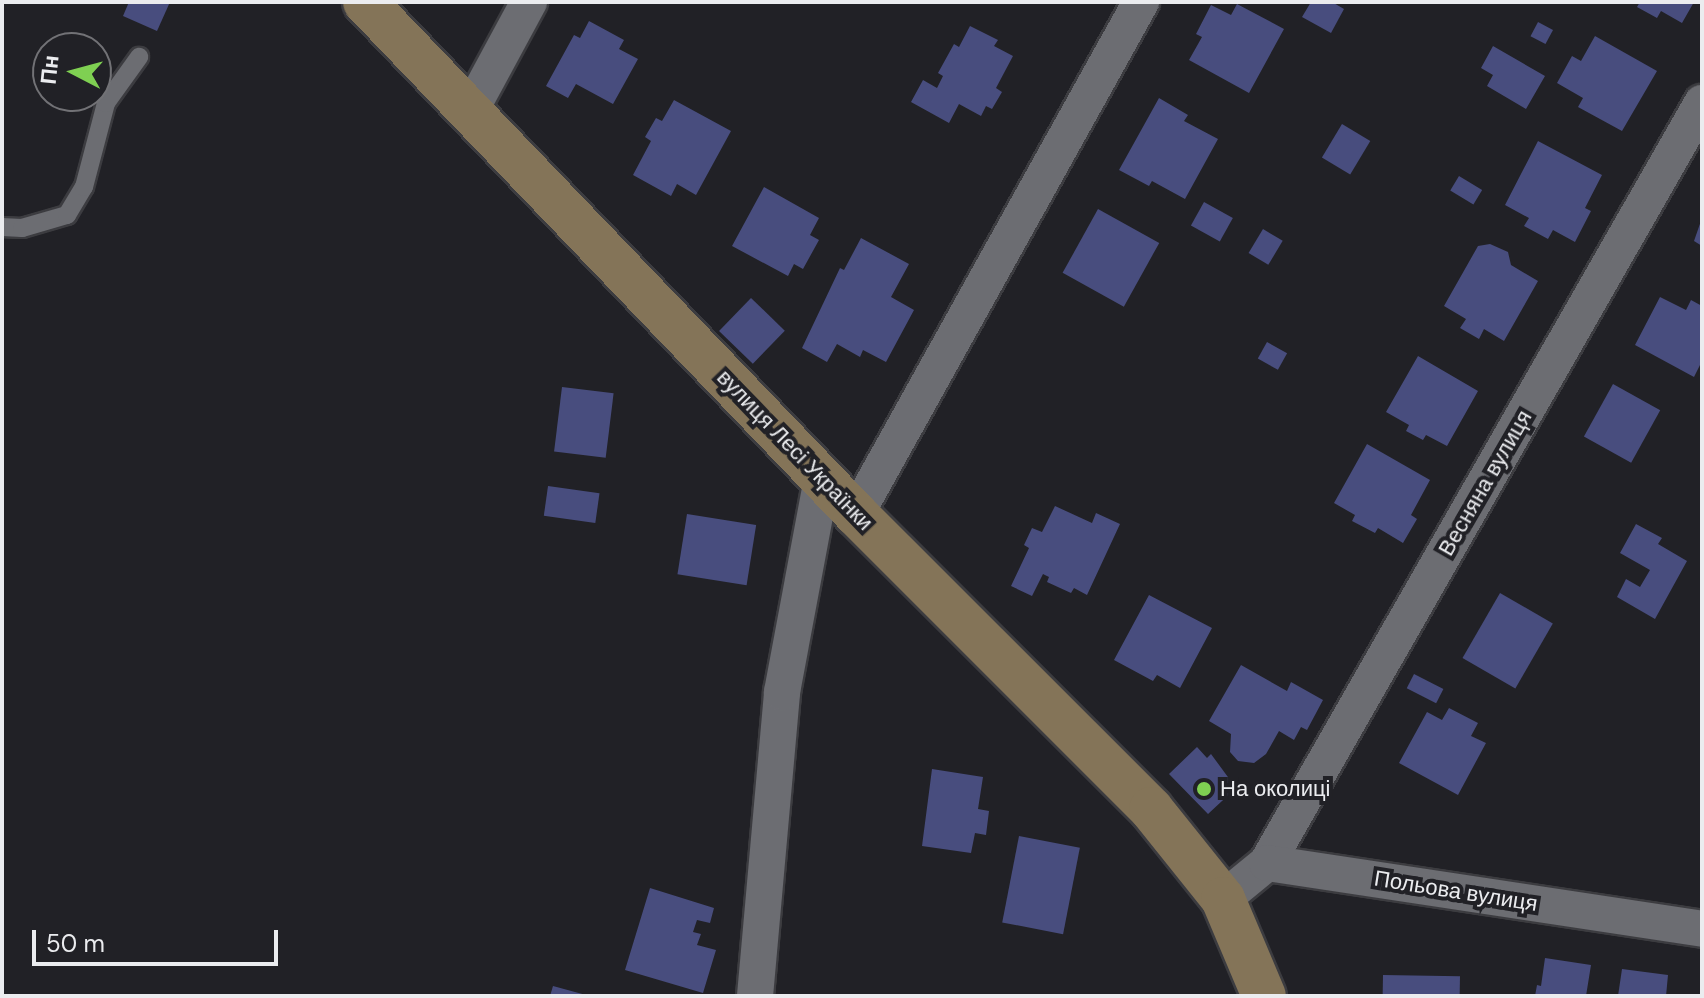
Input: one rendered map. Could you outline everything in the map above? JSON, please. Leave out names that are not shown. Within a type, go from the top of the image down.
[{"type":"street","name":"вулиця Лесі Українки","points":[[365,2],[856,514],[1151,809],[1223,899],[1264,996]]},
{"type":"street","points":[[470,111],[529,2]]},
{"type":"street","points":[[856,514],[1141,2]]},
{"type":"street","name":"Весняна вулиця","points":[[1267,863],[1702,103]]},
{"type":"street","points":[[755,996],[782,692],[822,478]]},
{"type":"street","points":[[1223,899],[1267,863]]},
{"type":"street","name":"Польова вулиця","points":[[1267,863],[1702,929]]},
{"type":"lane","points":[[2,227],[22,228],[67,215],[84,187],[106,103],[139,57]]},
{"type":"building","points":[[129,2],[170,2],[157,31],[123,16]]},
{"type":"building","points":[[1311,2],[1332,2],[1344,9],[1331,33],[1302,17]]},
{"type":"building","points":[[1640,2],[1694,2],[1682,23],[1661,11],[1657,18],[1637,7]]},
{"type":"building","points":[[1237,4],[1284,29],[1249,93],[1189,60],[1202,37],[1196,34],[1211,5],[1231,15]]},
{"type":"building","points":[[589,21],[624,40],[619,49],[638,59],[613,104],[576,84],[568,98],[546,86],[574,35],[580,38]]},
{"type":"building","points":[[1538,22],[1553,30],[1545,44],[1530,36]]},
{"type":"building","points":[[970,26],[998,40],[994,46],[1013,56],[996,88],[1002,92],[992,109],[986,106],[981,116],[959,104],[949,123],[911,102],[923,80],[937,88],[943,76],[938,73],[954,44],[959,47]]},
{"type":"building","points":[[1595,36],[1657,71],[1622,131],[1578,107],[1583,98],[1557,83],[1572,56],[1581,61]]},
{"type":"building","points":[[1493,46],[1545,76],[1526,109],[1487,86],[1493,75],[1481,68]]},
{"type":"building","points":[[1159,98],[1188,115],[1184,121],[1218,139],[1185,199],[1152,181],[1149,186],[1119,170]]},
{"type":"building","points":[[674,100],[731,131],[696,195],[677,184],[671,196],[633,175],[651,141],[645,137],[656,118],[662,121]]},
{"type":"building","points":[[1342,124],[1370,141],[1350,174],[1322,157]]},
{"type":"building","points":[[1538,141],[1602,175],[1585,208],[1591,211],[1575,242],[1553,230],[1548,239],[1524,226],[1529,218],[1505,205]]},
{"type":"building","points":[[1459,176],[1482,190],[1473,204],[1450,191]]},
{"type":"building","points":[[764,187],[819,218],[810,235],[819,240],[803,269],[794,264],[788,276],[732,246]]},
{"type":"building","points":[[1204,202],[1233,218],[1220,242],[1191,226]]},
{"type":"building","points":[[1098,209],[1159,243],[1124,307],[1063,273]]},
{"type":"building","points":[[1702,218],[1702,246],[1694,241]]},
{"type":"building","points":[[1263,229],[1283,241],[1268,265],[1249,253]]},
{"type":"building","points":[[861,238],[909,264],[891,297],[914,310],[886,362],[863,350],[860,357],[837,344],[827,362],[802,348],[840,268],[844,270]]},
{"type":"building","points":[[1490,244],[1508,252],[1511,265],[1538,281],[1504,341],[1484,329],[1479,339],[1460,328],[1466,319],[1444,306],[1478,246]]},
{"type":"building","points":[[1660,297],[1686,310],[1691,300],[1702,306],[1702,361],[1694,377],[1635,345]]},
{"type":"building","points":[[751,298],[785,331],[753,364],[719,331]]},
{"type":"building","points":[[1267,342],[1287,353],[1278,370],[1258,359]]},
{"type":"building","points":[[1418,356],[1478,391],[1447,446],[1426,435],[1423,440],[1406,431],[1409,425],[1386,412]]},
{"type":"building","points":[[1613,384],[1660,410],[1631,463],[1584,436]]},
{"type":"building","points":[[562,387],[614,393],[606,458],[554,452]]},
{"type":"building","points":[[1367,444],[1430,480],[1411,515],[1417,519],[1403,543],[1378,528],[1375,533],[1352,521],[1355,515],[1334,503]]},
{"type":"building","points":[[548,486],[599,493],[595,523],[544,516]]},
{"type":"building","points":[[1055,506],[1092,523],[1096,513],[1120,524],[1087,595],[1074,588],[1071,593],[1047,582],[1049,577],[1043,574],[1032,596],[1011,586],[1029,548],[1024,545],[1032,528],[1042,532]]},
{"type":"building","points":[[687,514],[756,525],[747,585],[677,574]]},
{"type":"building","points":[[1636,524],[1662,538],[1658,544],[1687,561],[1655,619],[1617,597],[1626,579],[1640,587],[1650,570],[1620,553]]},
{"type":"building","points":[[1500,593],[1553,623],[1515,688],[1462,658]]},
{"type":"building","points":[[1149,595],[1212,628],[1180,688],[1157,675],[1153,681],[1114,660]]},
{"type":"building","points":[[1241,665],[1287,691],[1291,682],[1323,700],[1307,730],[1301,727],[1294,740],[1279,731],[1266,754],[1254,763],[1238,761],[1230,752],[1231,734],[1209,721]]},
{"type":"building","points":[[1414,674],[1443,689],[1436,703],[1407,688]]},
{"type":"building","points":[[1449,708],[1478,723],[1471,736],[1486,743],[1458,795],[1399,763],[1427,712],[1442,720]]},
{"type":"building","points":[[1197,747],[1207,758],[1211,754],[1236,788],[1208,814],[1169,774]]},
{"type":"building","points":[[932,769],[983,777],[978,809],[989,811],[986,835],[975,833],[971,853],[922,846]]},
{"type":"building","points":[[1019,836],[1080,848],[1063,934],[1002,922]]},
{"type":"building","points":[[650,888],[714,908],[710,923],[697,920],[693,932],[701,934],[697,945],[716,950],[703,993],[625,970]]},
{"type":"building","points":[[1545,958],[1591,965],[1586,996],[1535,996],[1537,985],[1541,986]]},
{"type":"building","points":[[1622,969],[1668,975],[1666,996],[1618,996]]},
{"type":"building","points":[[1383,975],[1460,976],[1460,996],[1383,996]]},
{"type":"building","points":[[553,986],[586,995],[586,996],[550,996]]},
{"type":"place","name":"На околиці","points":[[1204,789]]}]
